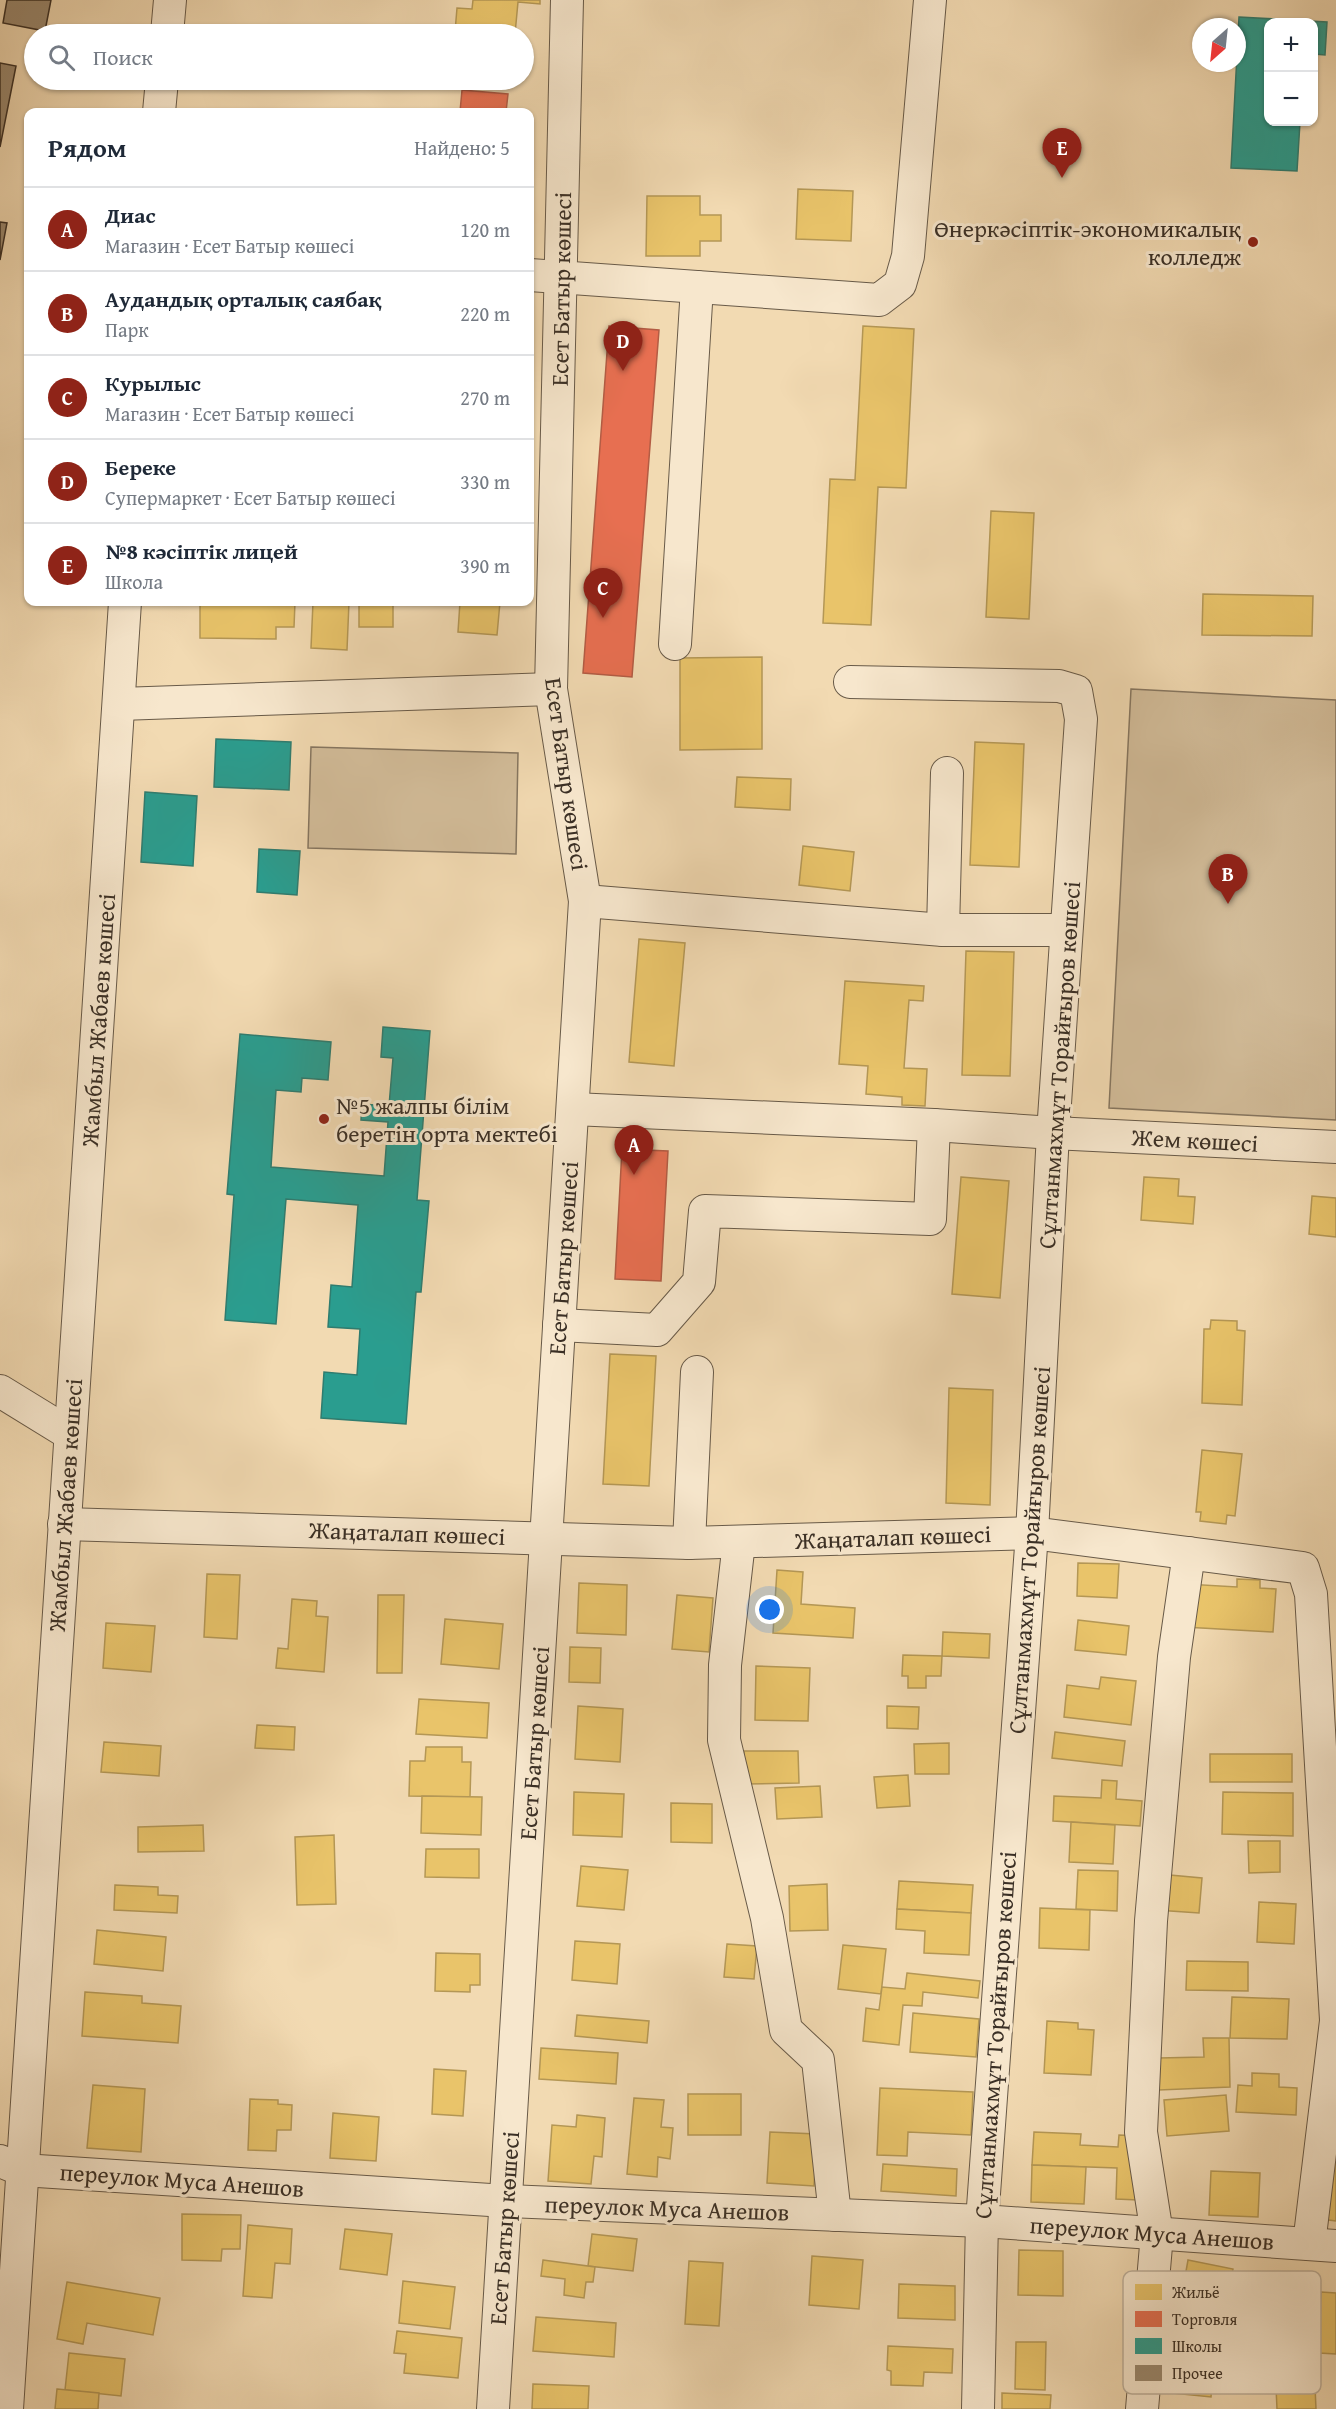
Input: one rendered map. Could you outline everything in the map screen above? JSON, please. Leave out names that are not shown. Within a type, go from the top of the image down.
[{"type":"street","points":[[168,24],[170,0]]},
{"type":"street","name":"Есет Батыр көшесі","points":[[493,2409],[585,901],[551,689],[567,0]]},
{"type":"street","points":[[534,275],[879,300],[900,284],[909,256],[930,0]]},
{"type":"street","points":[[159,108],[161,90]]},
{"type":"street","points":[[675,644],[697,287]]},
{"type":"street","name":"Жамбыл Жабаев көшесі","points":[[7,2409],[11,2165],[70,1434],[125,606]]},
{"type":"street","name":"Сұлтанмахмұт Торайғыров көшесі","points":[[850,682],[1059,686],[1076,691],[1082,719],[1053,1133],[1032,1533],[982,2222],[978,2409]]},
{"type":"street","points":[[120,704],[551,689]]},
{"type":"street","points":[[943,930],[948,773]]},
{"type":"street","points":[[585,901],[943,930],[1066,930]]},
{"type":"street","name":"Жем көшесі","points":[[573,1109],[934,1125],[1336,1148]]},
{"type":"street","points":[[559,1324],[657,1330],[699,1281],[705,1211],[930,1219],[934,1125]]},
{"type":"street","points":[[689,1543],[697,1372]]},
{"type":"street","points":[[0,1391],[70,1434]]},
{"type":"street","name":"Жаңаталап көшесі","points":[[63,1524],[689,1543],[1032,1533],[1303,1568],[1311,1594],[1336,2020],[1323,2245]]},
{"type":"street","points":[[739,1542],[725,1665],[724,1740],[767,1918],[786,2030],[818,2060],[835,2215]]},
{"type":"street","points":[[1154,2271],[1157,2234],[1141,2132],[1151,1921],[1174,1657],[1189,1553]]},
{"type":"street","name":"переулок Муса Анешов","points":[[11,2165],[506,2201],[982,2222],[1323,2245]]},
{"type":"street","points":[[1142,2409],[1143,2394]]},
{"type":"shaded area","points":[[1131,689],[1336,700],[1336,1120],[1109,1108]]},
{"type":"shaded area","points":[[311,747],[518,753],[516,854],[308,848]]},
{"type":"building: Жильё","points":[[473,0],[540,0],[540,4],[518,2],[516,24],[456,24],[457,8],[472,9]]},
{"type":"building: Жильё","points":[[798,189],[853,191],[851,241],[796,239]]},
{"type":"building: Жильё","points":[[647,196],[700,196],[700,215],[721,215],[721,241],[700,241],[700,256],[646,256]]},
{"type":"building: Жильё","points":[[863,326],[914,329],[906,488],[878,487],[871,625],[823,623],[830,479],[855,480]]},
{"type":"building: Жильё","points":[[991,511],[1034,513],[1029,619],[986,617]]},
{"type":"building: Жильё","points":[[1203,594],[1313,596],[1312,636],[1202,635]]},
{"type":"building: Жильё","points":[[200,606],[295,606],[294,627],[276,627],[276,639],[200,638]]},
{"type":"building: Жильё","points":[[313,606],[349,606],[347,650],[311,648]]},
{"type":"building: Жильё","points":[[359,606],[393,606],[393,627],[359,627]]},
{"type":"building: Жильё","points":[[460,606],[500,606],[497,635],[458,632]]},
{"type":"building: Жильё","points":[[762,657],[762,749],[680,750],[680,658]]},
{"type":"building: Жильё","points":[[975,742],[1024,744],[1019,867],[970,865]]},
{"type":"building: Жильё","points":[[737,777],[791,779],[790,810],[735,807]]},
{"type":"building: Жильё","points":[[803,846],[854,852],[850,891],[799,885]]},
{"type":"building: Жильё","points":[[639,939],[685,943],[674,1066],[629,1062]]},
{"type":"building: Жильё","points":[[966,951],[1014,952],[1010,1076],[962,1075]]},
{"type":"building: Жильё","points":[[845,981],[924,986],[923,1001],[909,1000],[904,1068],[927,1069],[925,1106],[902,1105],[902,1097],[866,1094],[868,1066],[839,1064]]},
{"type":"building: Жильё","points":[[961,1177],[1009,1181],[1000,1298],[952,1294]]},
{"type":"building: Жильё","points":[[1144,1177],[1179,1179],[1178,1196],[1195,1197],[1193,1224],[1141,1220]]},
{"type":"building: Жильё","points":[[1312,1196],[1336,1198],[1336,1237],[1309,1234]]},
{"type":"building: Жильё","points":[[1211,1320],[1237,1321],[1237,1330],[1245,1331],[1242,1405],[1202,1403],[1204,1329],[1210,1329]]},
{"type":"building: Жильё","points":[[610,1354],[656,1356],[649,1486],[603,1484]]},
{"type":"building: Жильё","points":[[949,1388],[993,1390],[990,1505],[946,1503]]},
{"type":"building: Жильё","points":[[1202,1450],[1242,1454],[1235,1516],[1227,1515],[1226,1524],[1200,1521],[1201,1512],[1196,1512]]},
{"type":"building: Жильё","points":[[1078,1563],[1119,1564],[1117,1598],[1077,1596]]},
{"type":"building: Жильё","points":[[777,1570],[803,1572],[801,1604],[855,1608],[853,1638],[773,1633]]},
{"type":"building: Жильё","points":[[207,1574],[240,1575],[237,1639],[204,1637]]},
{"type":"building: Жильё","points":[[1237,1579],[1260,1580],[1260,1588],[1276,1589],[1273,1632],[1184,1627],[1186,1584],[1237,1587]]},
{"type":"building: Жильё","points":[[579,1583],[627,1585],[626,1635],[577,1633]]},
{"type":"building: Жильё","points":[[378,1595],[404,1595],[402,1673],[377,1673]]},
{"type":"building: Жильё","points":[[677,1595],[713,1598],[709,1652],[672,1649]]},
{"type":"building: Жильё","points":[[292,1599],[317,1601],[316,1616],[328,1617],[324,1672],[276,1668],[278,1648],[288,1649]]},
{"type":"building: Жильё","points":[[445,1619],[503,1624],[499,1669],[441,1664]]},
{"type":"building: Жильё","points":[[1078,1620],[1129,1626],[1126,1655],[1075,1650]]},
{"type":"building: Жильё","points":[[106,1623],[155,1626],[151,1672],[103,1668]]},
{"type":"building: Жильё","points":[[943,1632],[990,1634],[989,1658],[942,1656]]},
{"type":"building: Жильё","points":[[570,1647],[601,1648],[600,1683],[569,1682]]},
{"type":"building: Жильё","points":[[903,1655],[942,1656],[941,1676],[926,1676],[926,1688],[908,1688],[908,1676],[902,1676]]},
{"type":"building: Жильё","points":[[756,1666],[810,1668],[808,1721],[755,1720]]},
{"type":"building: Жильё","points":[[1101,1677],[1136,1681],[1131,1725],[1064,1717],[1067,1685],[1099,1689]]},
{"type":"building: Жильё","points":[[419,1699],[489,1703],[487,1738],[416,1734]]},
{"type":"building: Жильё","points":[[578,1706],[623,1709],[620,1762],[575,1759]]},
{"type":"building: Жильё","points":[[887,1706],[919,1707],[918,1729],[887,1728]]},
{"type":"building: Жильё","points":[[257,1725],[295,1727],[294,1750],[255,1748]]},
{"type":"building: Жильё","points":[[1055,1732],[1125,1741],[1122,1766],[1052,1758]]},
{"type":"building: Жильё","points":[[104,1742],[161,1746],[159,1776],[101,1772]]},
{"type":"building: Жильё","points":[[949,1743],[949,1774],[915,1774],[914,1744]]},
{"type":"building: Жильё","points":[[426,1747],[462,1747],[462,1762],[471,1762],[470,1797],[409,1796],[410,1761],[425,1761]]},
{"type":"building: Жильё","points":[[744,1751],[798,1751],[799,1783],[744,1784]]},
{"type":"building: Жильё","points":[[1210,1754],[1292,1754],[1292,1782],[1210,1782]]},
{"type":"building: Жильё","points":[[908,1775],[910,1806],[877,1808],[874,1777]]},
{"type":"building: Жильё","points":[[1102,1780],[1117,1781],[1116,1799],[1142,1801],[1140,1826],[1053,1821],[1054,1796],[1101,1798]]},
{"type":"building: Жильё","points":[[820,1786],[822,1817],[777,1819],[775,1788]]},
{"type":"building: Жильё","points":[[574,1792],[624,1794],[622,1837],[573,1835]]},
{"type":"building: Жильё","points":[[1223,1792],[1293,1793],[1293,1836],[1222,1834]]},
{"type":"building: Жильё","points":[[422,1796],[482,1797],[481,1835],[421,1833]]},
{"type":"building: Жильё","points":[[671,1803],[712,1804],[712,1843],[671,1842]]},
{"type":"building: Жильё","points":[[1071,1822],[1115,1825],[1113,1864],[1069,1862]]},
{"type":"building: Жильё","points":[[203,1825],[204,1851],[138,1852],[138,1827]]},
{"type":"building: Жильё","points":[[334,1835],[336,1904],[297,1905],[295,1837]]},
{"type":"building: Жильё","points":[[1248,1841],[1280,1841],[1280,1872],[1249,1873]]},
{"type":"building: Жильё","points":[[426,1849],[479,1849],[479,1878],[425,1877]]},
{"type":"building: Жильё","points":[[581,1866],[628,1870],[624,1910],[577,1906]]},
{"type":"building: Жильё","points":[[1078,1870],[1118,1871],[1117,1911],[1076,1909]]},
{"type":"building: Жильё","points":[[1159,1874],[1202,1878],[1199,1913],[1156,1910]]},
{"type":"building: Жильё","points":[[899,1881],[973,1885],[971,1913],[897,1909]]},
{"type":"building: Жильё","points":[[827,1884],[828,1930],[790,1931],[789,1886]]},
{"type":"building: Жильё","points":[[115,1885],[158,1887],[158,1895],[178,1896],[177,1913],[114,1910]]},
{"type":"building: Жильё","points":[[1259,1902],[1296,1904],[1294,1944],[1257,1942]]},
{"type":"building: Жильё","points":[[1040,1908],[1090,1910],[1089,1950],[1039,1948]]},
{"type":"building: Жильё","points":[[897,1909],[971,1913],[969,1955],[924,1953],[925,1931],[896,1929]]},
{"type":"building: Жильё","points":[[97,1930],[166,1937],[163,1971],[94,1964]]},
{"type":"building: Жильё","points":[[575,1941],[620,1944],[617,1984],[572,1980]]},
{"type":"building: Жильё","points":[[727,1944],[757,1946],[754,1979],[724,1977]]},
{"type":"building: Жильё","points":[[843,1945],[886,1949],[881,1994],[838,1989]]},
{"type":"building: Жильё","points":[[436,1953],[480,1954],[480,1985],[470,1985],[470,1992],[435,1991]]},
{"type":"building: Жильё","points":[[1187,1961],[1248,1962],[1248,1991],[1186,1990]]},
{"type":"building: Жильё","points":[[907,1973],[980,1981],[978,1998],[923,1992],[922,2006],[903,2005],[899,2045],[863,2041],[866,2008],[879,2010],[882,1987],[905,1989]]},
{"type":"building: Жильё","points":[[85,1992],[142,1996],[142,2003],[181,2006],[178,2043],[82,2036]]},
{"type":"building: Жильё","points":[[1232,1997],[1289,1999],[1287,2039],[1230,2038]]},
{"type":"building: Жильё","points":[[913,2013],[979,2019],[976,2057],[910,2052]]},
{"type":"building: Жильё","points":[[577,2015],[649,2021],[647,2043],[575,2036]]},
{"type":"building: Жильё","points":[[1047,2021],[1078,2023],[1078,2029],[1094,2030],[1091,2075],[1044,2073]]},
{"type":"building: Жильё","points":[[1203,2038],[1229,2038],[1230,2087],[1159,2090],[1159,2058],[1204,2057]]},
{"type":"building: Жильё","points":[[541,2048],[618,2053],[616,2084],[539,2079]]},
{"type":"building: Жильё","points":[[434,2069],[466,2071],[463,2116],[432,2114]]},
{"type":"building: Жильё","points":[[1252,2073],[1279,2074],[1279,2087],[1297,2088],[1296,2115],[1236,2112],[1238,2085],[1252,2086]]},
{"type":"building: Жильё","points":[[93,2085],[145,2089],[141,2152],[87,2148]]},
{"type":"building: Жильё","points":[[880,2088],[973,2092],[971,2135],[908,2132],[907,2156],[877,2155]]},
{"type":"building: Жильё","points":[[688,2094],[741,2094],[741,2135],[688,2135]]},
{"type":"building: Жильё","points":[[1226,2095],[1229,2131],[1167,2136],[1164,2100]]},
{"type":"building: Жильё","points":[[634,2098],[664,2100],[661,2127],[673,2128],[670,2159],[658,2157],[657,2177],[627,2174]]},
{"type":"building: Жильё","points":[[250,2099],[278,2100],[278,2104],[292,2105],[291,2130],[277,2130],[276,2151],[248,2150]]},
{"type":"building: Жильё","points":[[333,2113],[379,2117],[376,2161],[330,2158]]},
{"type":"building: Жильё","points":[[577,2115],[605,2118],[602,2157],[594,2156],[591,2184],[548,2181],[552,2125],[576,2127]]},
{"type":"building: Жильё","points":[[770,2132],[817,2134],[814,2186],[767,2183]]},
{"type":"building: Жильё","points":[[1034,2132],[1081,2134],[1080,2145],[1118,2147],[1119,2135],[1141,2136],[1138,2200],[1116,2199],[1117,2168],[1032,2165]]},
{"type":"building: Жильё","points":[[1328,2161],[1336,2162],[1336,2221],[1321,2219]]},
{"type":"building: Жильё","points":[[883,2164],[957,2169],[956,2196],[881,2191]]},
{"type":"building: Жильё","points":[[1032,2165],[1086,2167],[1084,2204],[1031,2202]]},
{"type":"building: Жильё","points":[[1211,2171],[1260,2173],[1258,2217],[1209,2215]]},
{"type":"building: Жильё","points":[[182,2214],[241,2215],[240,2249],[222,2249],[221,2261],[182,2260]]},
{"type":"building: Жильё","points":[[248,2225],[292,2229],[290,2264],[275,2263],[272,2298],[243,2296]]},
{"type":"building: Жильё","points":[[345,2229],[392,2234],[387,2275],[340,2269]]},
{"type":"building: Жильё","points":[[592,2234],[637,2239],[633,2271],[588,2266]]},
{"type":"building: Жильё","points":[[1019,2250],[1063,2251],[1063,2296],[1018,2295]]},
{"type":"building: Жильё","points":[[812,2256],[863,2260],[859,2309],[809,2305]]},
{"type":"building: Жильё","points":[[543,2260],[595,2267],[593,2282],[586,2282],[584,2298],[564,2295],[565,2279],[541,2276]]},
{"type":"building: Жильё","points":[[1188,2260],[1233,2269],[1233,2271],[1186,2271]]},
{"type":"building: Жильё","points":[[689,2261],[723,2263],[719,2326],[685,2324]]},
{"type":"building: Жильё","points":[[403,2281],[455,2287],[450,2329],[399,2323]]},
{"type":"building: Жильё","points":[[67,2282],[160,2298],[153,2335],[87,2323],[83,2344],[57,2339]]},
{"type":"building: Жильё","points":[[899,2284],[955,2286],[955,2320],[898,2318]]},
{"type":"building: Жильё","points":[[1321,2292],[1336,2293],[1336,2354],[1321,2353]]},
{"type":"building: Жильё","points":[[536,2317],[616,2323],[614,2357],[533,2351]]},
{"type":"building: Жильё","points":[[397,2331],[462,2338],[458,2378],[404,2373],[406,2354],[394,2353]]},
{"type":"building: Жильё","points":[[1016,2342],[1046,2342],[1045,2390],[1015,2389]]},
{"type":"building: Жильё","points":[[888,2346],[953,2349],[952,2373],[924,2372],[923,2386],[891,2385],[891,2371],[887,2370]]},
{"type":"building: Жильё","points":[[69,2353],[125,2359],[121,2396],[65,2390]]},
{"type":"building: Жильё","points":[[533,2384],[589,2386],[588,2409],[532,2409]]},
{"type":"building: Жильё","points":[[57,2389],[99,2393],[98,2409],[55,2409]]},
{"type":"building: Жильё","points":[[1002,2393],[1051,2395],[1050,2409],[1002,2409]]},
{"type":"building: Жильё","points":[[1182,2394],[1211,2394],[1211,2397]]},
{"type":"building: Жильё","points":[[1276,2394],[1315,2394],[1316,2409],[1277,2409]]},
{"type":"building: Торговля","points":[[462,90],[508,94],[506,108],[460,108]]},
{"type":"building: Торговля","points":[[609,326],[659,330],[632,677],[583,673]]},
{"type":"building: Торговля","points":[[622,1149],[668,1151],[661,1281],[615,1279]]},
{"type":"building: Школы","points":[[1239,17],[1264,18],[1264,126],[1300,126],[1297,171],[1231,168],[1236,72],[1246,72],[1246,18]]},
{"type":"building: Школы","points":[[1318,21],[1327,22],[1325,55],[1318,54]]},
{"type":"building: Школы","points":[[216,739],[291,742],[289,790],[214,787]]},
{"type":"building: Школы","points":[[145,792],[197,796],[193,866],[141,862]]},
{"type":"building: Школы","points":[[259,849],[300,851],[297,895],[257,892]]},
{"type":"building: Школы","points":[[383,1027],[430,1031],[417,1200],[429,1201],[421,1292],[416,1292],[406,1424],[321,1418],[324,1372],[357,1375],[360,1329],[328,1327],[331,1285],[352,1287],[358,1205],[286,1199],[276,1324],[225,1320],[234,1195],[227,1194],[240,1034],[331,1042],[328,1080],[302,1078],[301,1092],[276,1090],[271,1167],[384,1176],[388,1122],[361,1120],[362,1104],[389,1106],[393,1058],[381,1057]]},
{"type":"building: Прочее","points":[[7,0],[51,0],[46,24],[24,24],[24,27],[3,23]]},
{"type":"building: Прочее","points":[[0,63],[16,66],[0,147]]},
{"type":"building: Прочее","points":[[0,222],[7,223],[0,260]]},
{"type":"place","name":"№8 кәсіптік лицей","points":[[1062,178]]},
{"type":"place","name":"Өнеркәсіптік-экономикалық колледж","points":[[1253,242]]},
{"type":"place","name":"Береке","points":[[623,371]]},
{"type":"place","name":"Курылыс","points":[[603,618]]},
{"type":"place","name":"Аудандық орталық саябақ","points":[[1228,904]]},
{"type":"place","name":"№5 жалпы білім беретін орта мектебі","points":[[324,1119]]},
{"type":"place","name":"Диас","points":[[634,1175]]}]
